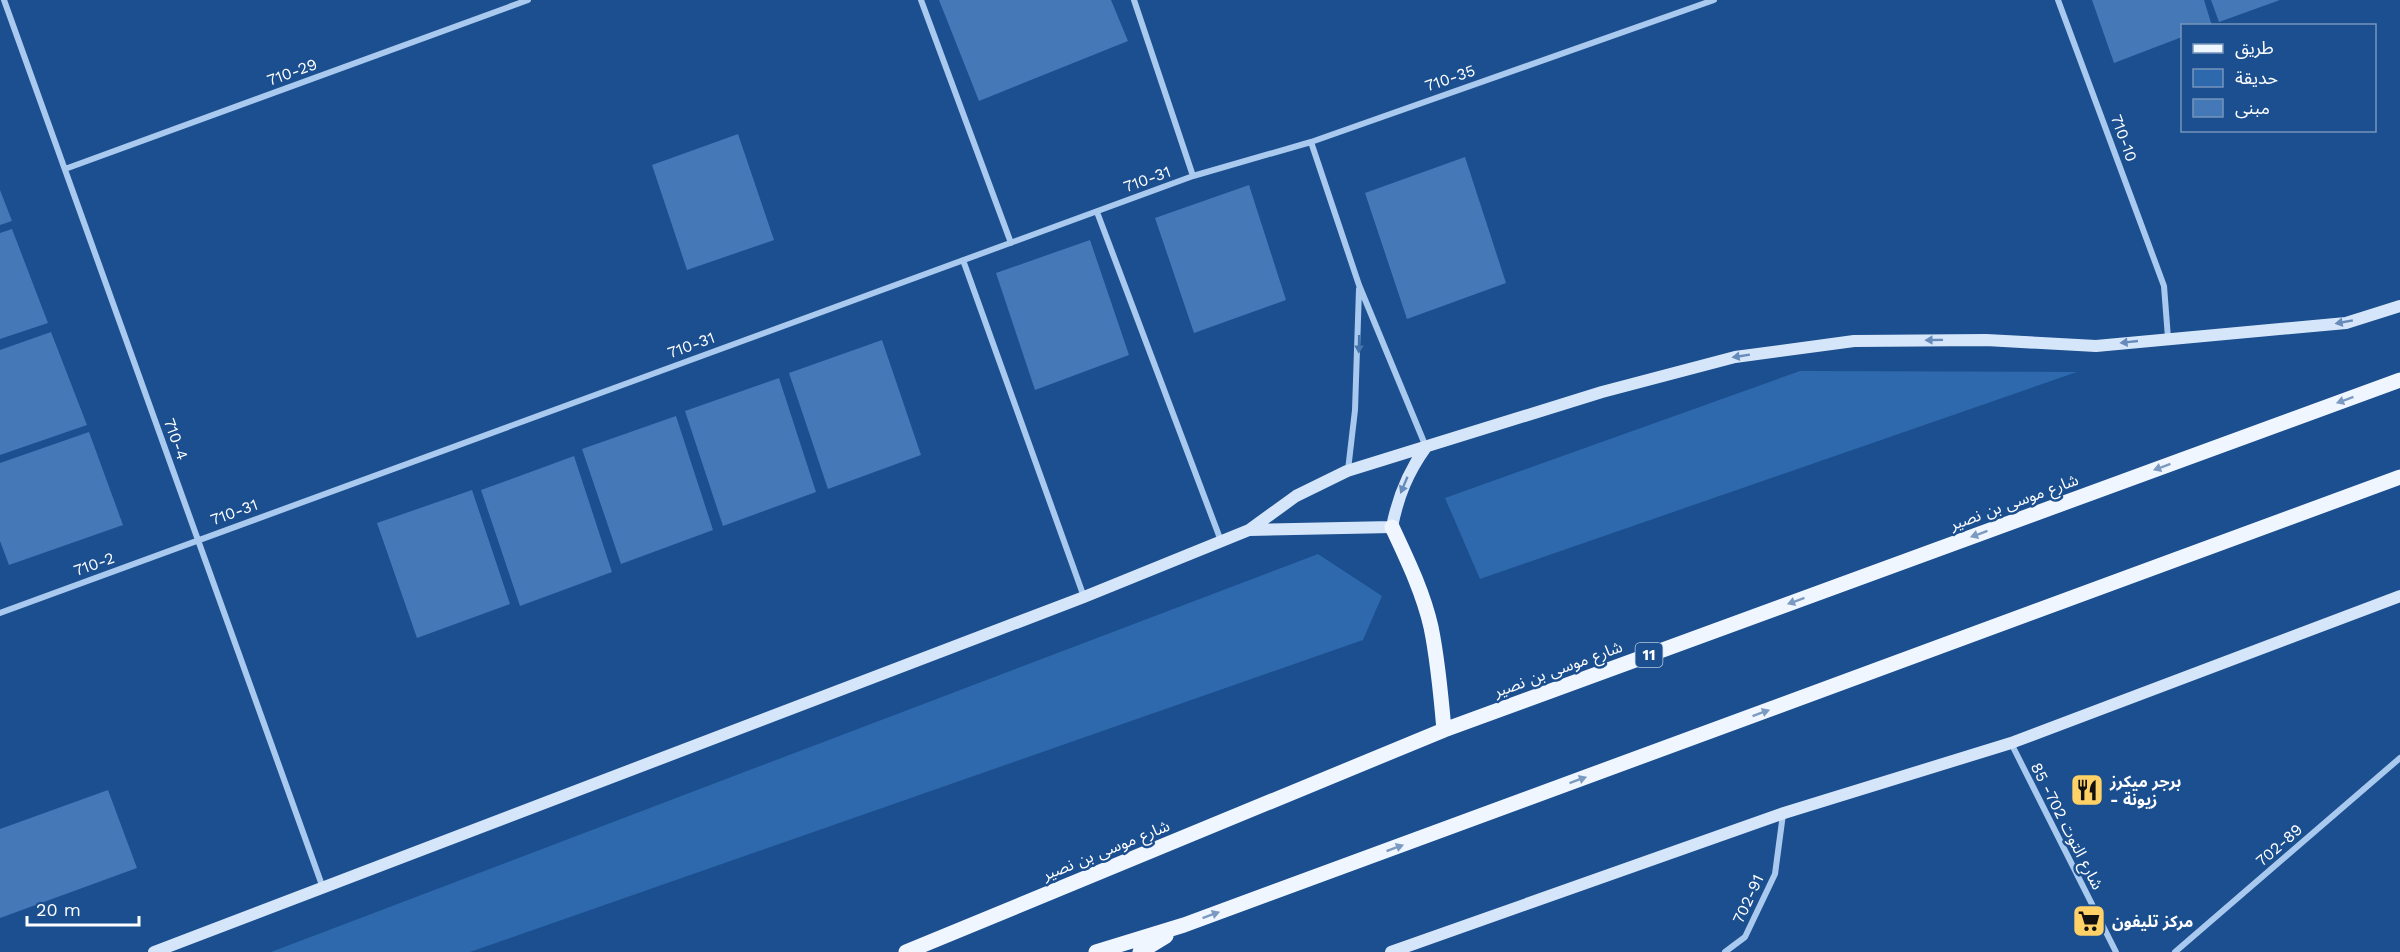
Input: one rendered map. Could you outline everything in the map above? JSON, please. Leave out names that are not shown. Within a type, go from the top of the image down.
[{"type":"main road","name":"شارع موسى بن نصير","points":[[906,952],[1444,729],[2400,380]]},
{"type":"main road","points":[[1096,952],[1184,925],[2400,477]]},
{"type":"main road","points":[[1392,527],[1414,575],[1430,625],[1440,677],[1444,729]]},
{"type":"main road","points":[[1140,952],[1184,925]]},
{"type":"street","name":"710-4","points":[[4,0],[323,888]]},
{"type":"street","name":"710-29","points":[[65,169],[528,0]]},
{"type":"street","points":[[921,0],[1011,243]]},
{"type":"street","points":[[1134,0],[1193,176]]},
{"type":"street","name":"710-35","points":[[1193,176],[1311,142],[1714,0]]},
{"type":"street","name":"710-10","points":[[2058,0],[2164,286],[2168,338]]},
{"type":"street","points":[[1311,142],[1359,285],[1426,447]]},
{"type":"street","name":"710-31","points":[[198,540],[1193,176]]},
{"type":"street","points":[[1097,212],[1221,542]]},
{"type":"street","points":[[963,260],[1084,597]]},
{"type":"street","points":[[1347,471],[1355,410],[1359,285]]},
{"type":"street","points":[[154,952],[1084,597],[1221,542],[1250,530],[1296,496],[1347,471],[1602,392],[1735,357],[1854,341],[1986,340],[2096,346],[2346,323],[2400,306]]},
{"type":"street","points":[[1250,530],[1392,527],[1403,485],[1413,465],[1426,447]]},
{"type":"street","name":"710-2","points":[[0,613],[198,540]]},
{"type":"street","points":[[1391,952],[1784,813],[2011,743],[2400,596]]},
{"type":"street","name":"شارع التوت 702- 85","points":[[2011,743],[2116,952]]},
{"type":"street","name":"702-89","points":[[2175,952],[2400,758]]},
{"type":"street","name":"702-91","points":[[1725,952],[1745,938],[1775,874],[1784,813]]},
{"type":"green space","points":[[1800,371],[2077,372],[1480,579],[1445,498]]},
{"type":"green space","points":[[1318,554],[1382,596],[1363,640],[470,952],[271,952]]},
{"type":"building","points":[[939,0],[1111,0],[1128,41],[979,101]]},
{"type":"building","points":[[2092,0],[2204,0],[2211,24],[2181,24],[2181,37],[2114,63]]},
{"type":"building","points":[[2211,0],[2280,0],[2219,22]]},
{"type":"building","points":[[738,134],[774,240],[687,270],[652,165]]},
{"type":"building","points":[[1465,157],[1506,283],[1407,319],[1365,193]]},
{"type":"building","points":[[1249,185],[1286,300],[1194,333],[1155,218]]},
{"type":"building","points":[[0,190],[12,221],[0,225]]},
{"type":"building","points":[[12,229],[48,323],[0,339],[0,233]]},
{"type":"building","points":[[1090,240],[1129,355],[1035,390],[996,273]]},
{"type":"building","points":[[51,332],[87,425],[0,455],[0,350]]},
{"type":"building","points":[[882,340],[921,455],[828,489],[789,373]]},
{"type":"building","points":[[779,378],[816,492],[723,526],[685,411]]},
{"type":"building","points":[[676,416],[713,530],[621,564],[582,449]]},
{"type":"building","points":[[89,432],[123,525],[9,565],[0,541],[0,463]]},
{"type":"building","points":[[574,456],[612,572],[520,606],[481,490]]},
{"type":"building","points":[[472,490],[510,604],[417,638],[377,523]]},
{"type":"building","points":[[108,790],[137,868],[0,918],[0,829]]},
{"type":"place","name":"برجر ميكرز - زيونة","points":[[2087,790]]},
{"type":"place","name":"مركز تليفون","points":[[2089,921]]}]
